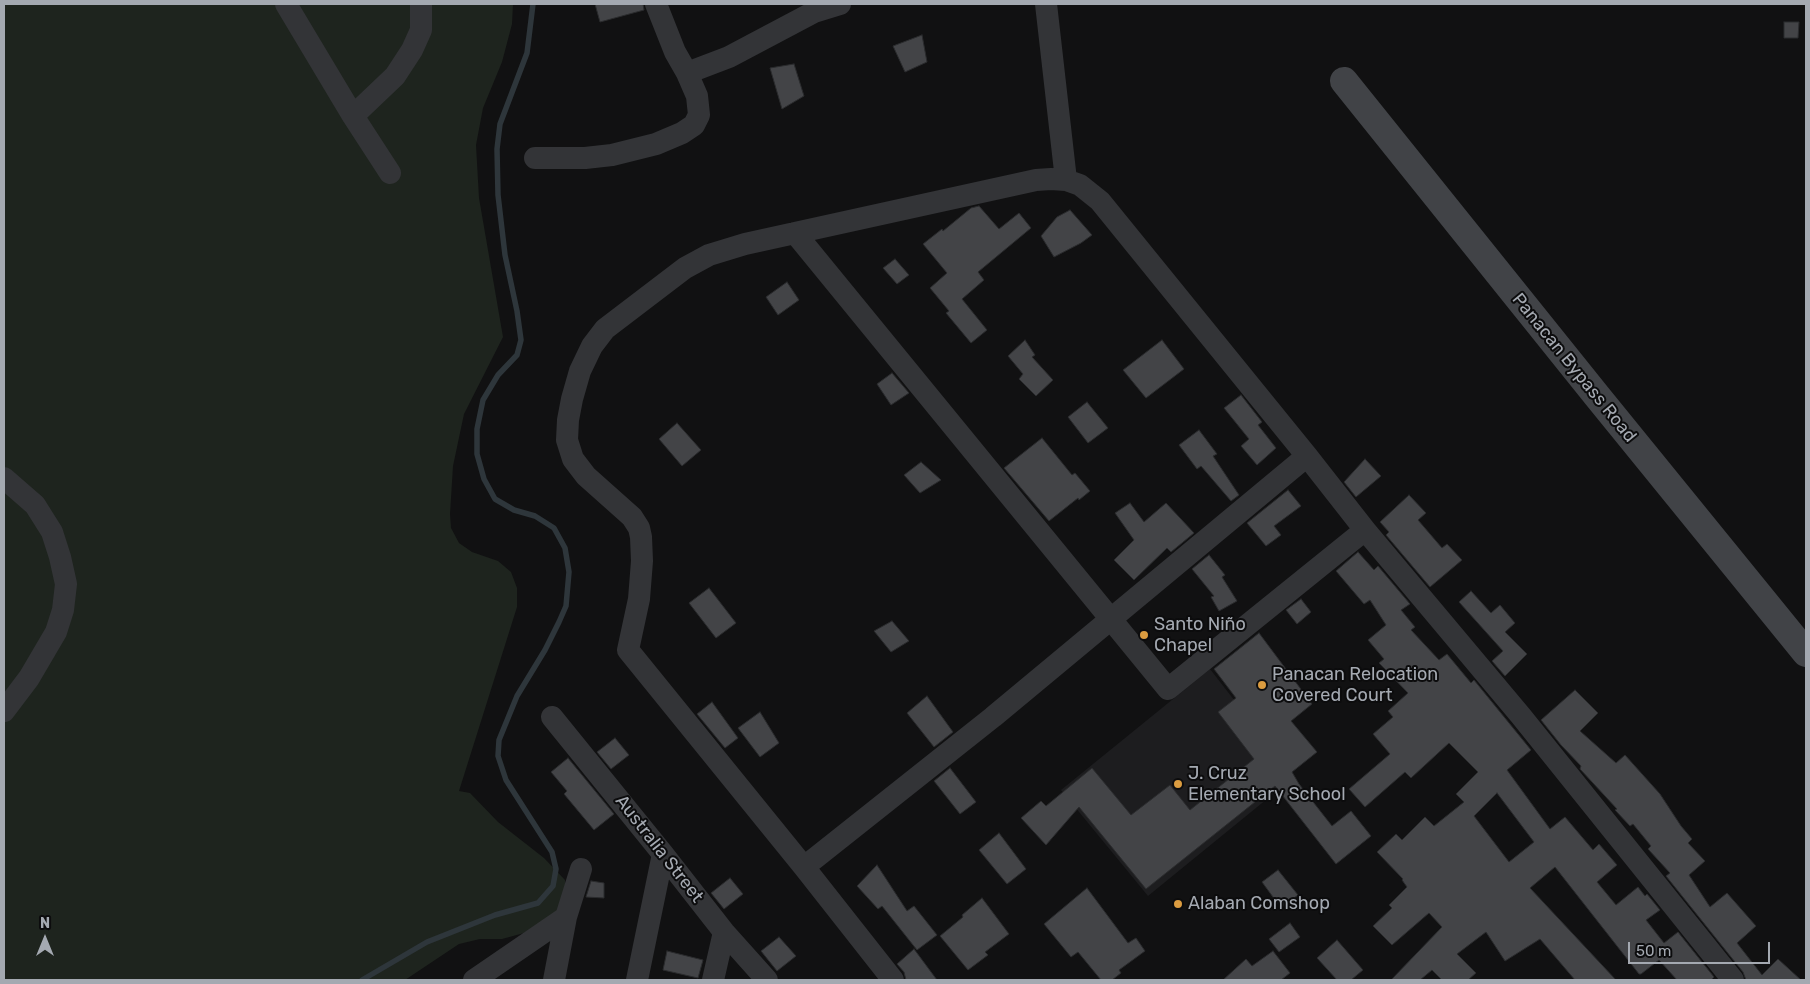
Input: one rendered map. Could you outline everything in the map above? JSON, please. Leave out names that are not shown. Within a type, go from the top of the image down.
[{"type":"main road","name":"Panacan Bypass Road","points":[[1344,81],[1806,653]]},
{"type":"street","points":[[286,4],[353,116],[390,173]]},
{"type":"street","points":[[353,116],[395,76],[412,50],[421,30],[421,4]]},
{"type":"street","points":[[534,158],[585,158],[612,155],[656,144],[682,133],[694,125],[699,115],[697,96],[675,52],[656,4]]},
{"type":"street","points":[[687,73],[729,57],[814,12],[839,4]]},
{"type":"street","points":[[1046,4],[1066,180]]},
{"type":"street","points":[[893,980],[628,650],[639,598],[642,548],[639,528],[632,517],[586,476],[573,459],[567,440],[568,420],[580,371],[592,346],[605,329],[685,268],[709,256],[745,244],[1036,180],[1052,179],[1080,184],[1100,201],[1365,530],[1521,716],[1733,980]]},
{"type":"street","points":[[795,233],[1168,689],[1365,530]]},
{"type":"street","points":[[804,867],[1111,620],[1307,456]]},
{"type":"street","points":[[4,711],[29,678],[56,632],[63,610],[66,584],[52,532],[35,505],[7,486]]},
{"type":"street","name":"Australia Street","points":[[552,717],[724,932],[767,980]]},
{"type":"street","points":[[637,980],[663,854]]},
{"type":"street","points":[[554,980],[566,916],[581,869]]},
{"type":"street","points":[[484,977],[566,916]]},
{"type":"street","points":[[713,980],[724,932]]},
{"type":"shaded area","points":[[4,4],[513,4],[512,24],[502,62],[483,108],[476,145],[479,198],[503,337],[464,414],[453,466],[450,514],[451,528],[459,543],[472,552],[498,561],[511,572],[517,588],[517,607],[459,791],[470,793],[498,822],[544,858],[565,880],[566,894],[556,914],[524,933],[502,939],[480,939],[459,944],[405,980],[4,980]]},
{"type":"shaded area","name":"J. Cruz Elementary School","points":[[1210,669],[1294,777],[1148,896],[1061,790]]},
{"type":"building","points":[[595,4],[643,4],[644,10],[600,22]]},
{"type":"building","points":[[1784,22],[1799,22],[1798,38],[1784,38]]},
{"type":"building","points":[[922,35],[927,62],[905,72],[893,46]]},
{"type":"building","points":[[794,64],[804,96],[782,109],[770,68]]},
{"type":"building","points":[[979,206],[999,229],[1019,213],[1031,228],[978,272],[984,280],[962,299],[987,330],[971,343],[946,313],[949,311],[930,288],[947,273],[923,244],[942,229],[943,231],[971,208]]},
{"type":"building","points":[[1070,210],[1092,235],[1054,257],[1041,236],[1057,217]]},
{"type":"building","points":[[895,259],[909,275],[897,284],[883,268]]},
{"type":"building","points":[[787,282],[799,300],[778,315],[766,297]]},
{"type":"building","points":[[1025,340],[1035,355],[1032,357],[1053,380],[1036,396],[1019,379],[1023,374],[1008,356]]},
{"type":"building","points":[[1162,340],[1184,369],[1146,398],[1123,370]]},
{"type":"building","points":[[892,373],[909,393],[891,405],[877,384]]},
{"type":"building","points":[[1241,395],[1262,422],[1258,425],[1276,448],[1257,465],[1241,446],[1249,439],[1224,408]]},
{"type":"building","points":[[1087,402],[1108,428],[1088,443],[1068,417]]},
{"type":"building","points":[[677,423],[701,450],[682,466],[659,439]]},
{"type":"building","points":[[1199,430],[1217,454],[1213,456],[1239,495],[1231,501],[1201,466],[1197,469],[1179,445]]},
{"type":"building","points":[[1042,438],[1072,475],[1075,473],[1090,491],[1049,521],[1004,468]]},
{"type":"building","points":[[1365,459],[1381,476],[1356,497],[1344,482]]},
{"type":"building","points":[[921,462],[941,480],[920,493],[904,475]]},
{"type":"building","points":[[1288,490],[1301,506],[1274,526],[1281,535],[1266,546],[1247,523]]},
{"type":"building","points":[[1409,495],[1426,513],[1418,520],[1442,548],[1447,544],[1462,560],[1430,587],[1386,535],[1389,532],[1380,522]]},
{"type":"building","points":[[1130,503],[1144,522],[1166,503],[1194,533],[1171,552],[1167,548],[1134,580],[1114,560],[1134,540],[1115,513]]},
{"type":"building","points":[[1358,552],[1374,570],[1378,566],[1410,604],[1401,610],[1415,627],[1411,630],[1439,660],[1447,654],[1471,683],[1474,680],[1531,750],[1507,770],[1550,829],[1565,817],[1593,850],[1599,844],[1617,865],[1597,882],[1616,905],[1638,887],[1645,896],[1647,894],[1660,910],[1646,920],[1664,943],[1678,932],[1714,977],[1711,980],[1677,980],[1659,960],[1639,974],[1555,867],[1530,888],[1616,980],[1575,980],[1540,939],[1505,961],[1486,932],[1457,954],[1476,973],[1468,980],[1442,980],[1432,970],[1420,980],[1391,980],[1442,927],[1429,913],[1392,945],[1373,926],[1392,908],[1389,905],[1407,887],[1403,879],[1377,852],[1396,834],[1402,840],[1425,817],[1434,826],[1464,802],[1456,794],[1478,772],[1449,743],[1411,778],[1405,772],[1365,807],[1349,789],[1390,754],[1373,734],[1393,717],[1388,711],[1408,693],[1379,663],[1384,659],[1368,640],[1386,625],[1370,600],[1364,604],[1336,571]],"holes":[[[1497,793],[1534,842],[1509,862],[1474,816]]]},
{"type":"building","points":[[1209,555],[1225,575],[1222,577],[1237,601],[1219,611],[1211,597],[1214,596],[1192,569]]},
{"type":"building","points":[[709,588],[736,623],[716,638],[689,603]]},
{"type":"building","points":[[1471,591],[1491,613],[1500,605],[1515,623],[1505,632],[1527,654],[1505,676],[1492,661],[1503,651],[1459,602]]},
{"type":"building","points":[[1301,599],[1311,612],[1297,624],[1286,610]]},
{"type":"building","points":[[892,621],[909,641],[891,652],[874,631]]},
{"type":"building","points":[[1259,633],[1312,704],[1291,721],[1317,752],[1292,772],[1299,784],[1332,826],[1351,811],[1371,836],[1336,864],[1275,786],[1146,889],[1079,807],[1046,845],[1021,818],[1041,801],[1046,806],[1092,768],[1131,815],[1170,785],[1190,810],[1254,759],[1218,712],[1236,698],[1214,669]]},
{"type":"building","points":[[1575,690],[1598,713],[1580,731],[1616,763],[1625,755],[1660,794],[1692,839],[1688,843],[1705,861],[1689,875],[1710,907],[1727,893],[1756,926],[1737,943],[1762,975],[1778,959],[1801,980],[1746,980],[1743,972],[1666,876],[1670,873],[1648,849],[1651,846],[1633,824],[1630,826],[1615,810],[1617,809],[1580,769],[1581,766],[1541,720]]},
{"type":"building","points":[[927,696],[953,732],[934,747],[907,713]]},
{"type":"building","points":[[712,702],[738,738],[725,748],[697,714]]},
{"type":"building","points":[[760,712],[779,743],[760,757],[738,728]]},
{"type":"building","points":[[615,738],[629,755],[611,769],[597,752]]},
{"type":"building","points":[[568,758],[614,814],[594,830],[564,794],[567,791],[551,772]]},
{"type":"building","points":[[950,768],[976,802],[960,814],[934,781]]},
{"type":"building","points":[[999,833],[1026,869],[1007,884],[979,850]]},
{"type":"building","points":[[877,865],[907,911],[914,906],[937,935],[917,950],[882,906],[878,909],[857,886]]},
{"type":"building","points":[[1278,870],[1298,895],[1281,908],[1262,882]]},
{"type":"building","points":[[730,878],[743,894],[724,909],[711,893]]},
{"type":"building","points":[[591,881],[604,883],[604,898],[586,897]]},
{"type":"building","points":[[1087,888],[1128,943],[1136,938],[1145,951],[1119,970],[1121,973],[1112,980],[1101,980],[1078,952],[1071,957],[1044,924]]},
{"type":"building","points":[[982,898],[1009,934],[985,952],[988,955],[968,970],[940,936]]},
{"type":"building","points":[[1290,923],[1300,937],[1279,952],[1269,939]]},
{"type":"building","points":[[779,937],[796,956],[777,971],[761,951]]},
{"type":"building","points":[[1337,940],[1363,970],[1351,980],[1337,980],[1317,958]]},
{"type":"building","points":[[914,949],[937,980],[906,980],[904,972],[897,964]]},
{"type":"building","points":[[667,951],[703,960],[698,978],[663,970]]},
{"type":"building","points":[[1273,951],[1290,973],[1281,980],[1223,980],[1246,959],[1252,966]]},
{"type":"waterway","points":[[362,980],[427,942],[495,915],[538,903],[553,886],[556,869],[552,852],[506,780],[498,756],[499,740],[517,696],[545,650],[566,606],[569,572],[565,548],[554,528],[535,516],[514,510],[495,499],[484,479],[477,454],[477,429],[483,400],[498,375],[517,355],[521,340],[505,255],[498,195],[497,149],[500,124],[527,53],[533,4]]},
{"type":"place","name":"Santo Niño Chapel","points":[[1144,635]]},
{"type":"place","name":"Panacan Relocation Covered Court","points":[[1262,685]]},
{"type":"place","name":"J. Cruz Elementary School","points":[[1178,784]]},
{"type":"place","name":"Alaban Comshop","points":[[1178,904]]}]
